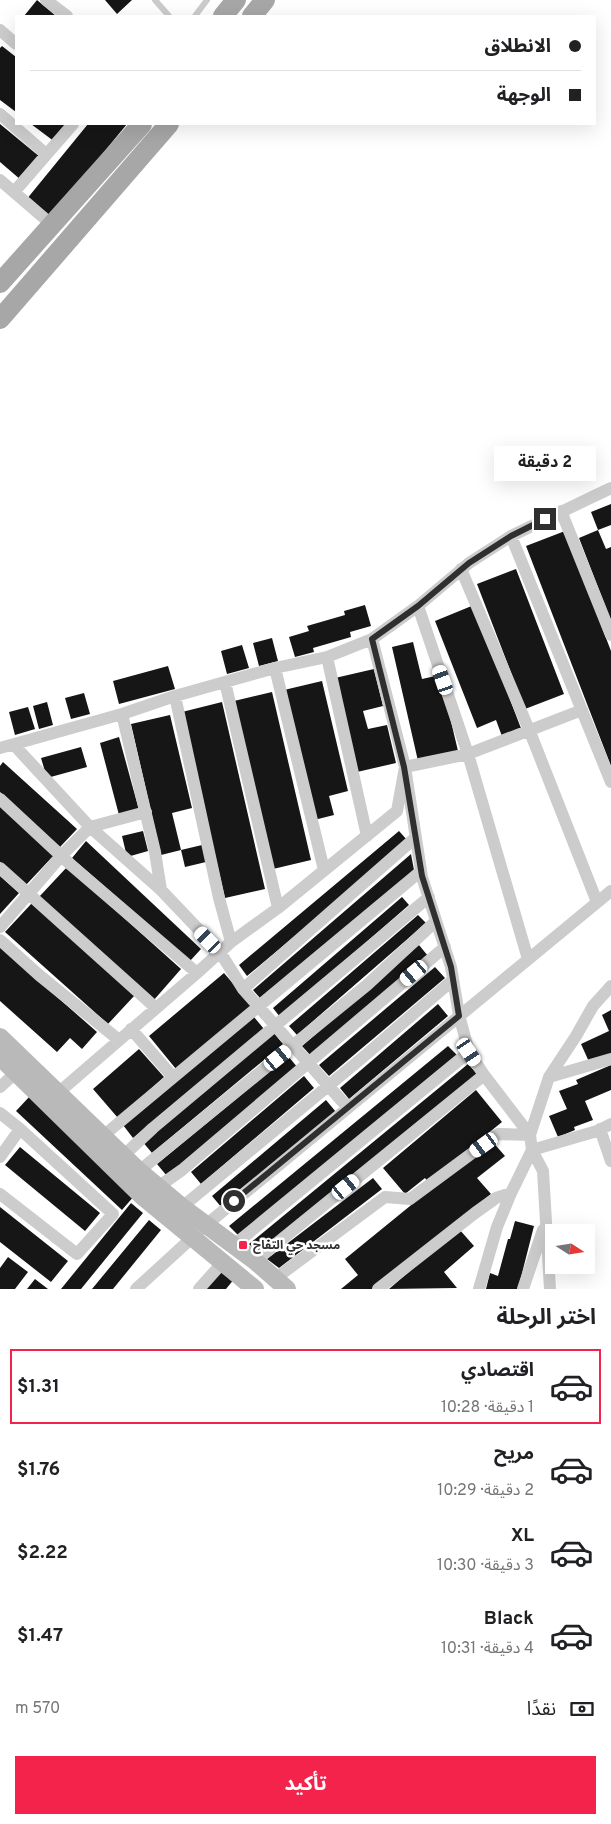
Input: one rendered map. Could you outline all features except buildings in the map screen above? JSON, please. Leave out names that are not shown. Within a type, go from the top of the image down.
[{"type":"main road","points":[[224,15],[236,0]]},
{"type":"main road","points":[[253,15],[265,0]]},
{"type":"main road","points":[[0,283],[141,125]]},
{"type":"main road","points":[[0,320],[168,125]]},
{"type":"main road","points":[[0,1037],[21,1068],[142,1196],[255,1289]]},
{"type":"main road","points":[[0,1057],[21,1068],[58,1093],[139,1171],[182,1207],[255,1261],[281,1284]]},
{"type":"street","points":[[46,0],[67,15]]},
{"type":"street","points":[[0,30],[15,43]]},
{"type":"street","points":[[0,114],[46,154]]},
{"type":"street","points":[[14,192],[72,125]]},
{"type":"street","points":[[0,180],[51,224]]},
{"type":"street","points":[[0,748],[14,746],[175,696],[275,668],[327,657],[372,639],[418,606],[461,570],[511,536],[562,511],[610,493]]},
{"type":"street","points":[[562,511],[611,635]]},
{"type":"street","points":[[511,536],[611,782]]},
{"type":"street","points":[[461,570],[530,732],[598,902]]},
{"type":"street","points":[[418,606],[468,754],[528,959]]},
{"type":"street","points":[[372,639],[404,767],[421,871],[445,948],[459,1016],[469,1052],[484,1075],[530,1135]]},
{"type":"street","points":[[327,657],[367,836]]},
{"type":"street","points":[[275,668],[324,870]]},
{"type":"street","points":[[225,682],[278,908]]},
{"type":"street","points":[[175,696],[219,898],[231,942]]},
{"type":"street","points":[[404,767],[468,754],[530,732],[582,710]]},
{"type":"street","points":[[122,714],[146,812],[161,890]]},
{"type":"street","points":[[14,746],[90,827],[161,890],[220,952],[243,989],[348,1108]]},
{"type":"street","points":[[58,1093],[198,974],[231,942],[278,908],[397,811],[404,767]]},
{"type":"street","points":[[0,799],[61,856],[198,974]]},
{"type":"street","points":[[0,927],[61,856],[90,827],[146,812]]},
{"type":"street","points":[[243,989],[415,838]]},
{"type":"street","points":[[0,868],[156,1008]]},
{"type":"street","points":[[103,1136],[421,871]]},
{"type":"street","points":[[136,1289],[206,1225],[611,891]]},
{"type":"street","points":[[124,1156],[153,1128],[429,897]]},
{"type":"street","points":[[139,1171],[368,985],[436,921]]},
{"type":"street","points":[[0,940],[39,975],[119,1040]]},
{"type":"street","points":[[158,1186],[182,1170],[445,948]]},
{"type":"street","points":[[182,1207],[329,1086],[453,980]]},
{"type":"street","points":[[523,1289],[545,1225],[543,1171],[532,1150],[530,1135],[549,1077],[593,1006],[610,989]]},
{"type":"street","points":[[131,1030],[173,1077]]},
{"type":"street","points":[[234,1245],[469,1052]]},
{"type":"street","points":[[549,1077],[611,1059]]},
{"type":"street","points":[[0,1087],[21,1068]]},
{"type":"street","points":[[255,1261],[484,1075]]},
{"type":"street","points":[[0,1113],[113,1214],[77,1254],[0,1194]]},
{"type":"street","points":[[478,1289],[497,1227],[532,1150],[606,1126],[611,1160]]},
{"type":"street","points":[[0,1157],[20,1129]]},
{"type":"street","points":[[281,1284],[385,1197],[410,1199],[498,1134],[530,1135]]},
{"type":"street","points":[[378,1289],[496,1198],[511,1194]]},
{"type":"street","points":[[199,1289],[223,1262]]},
{"type":"street","points":[[549,1274],[550,1289]]},
{"type":"lane","points":[[155,0],[167,15]]},
{"type":"lane","points":[[196,15],[207,0]]},
{"type":"place","name":"مسجد حي التفاح","points":[[243,1245]]},
{"type":"route","points":[[234,1201],[459,1016],[451,967],[422,876],[404,767],[372,639],[418,606],[469,563],[511,536],[545,519]]}]
